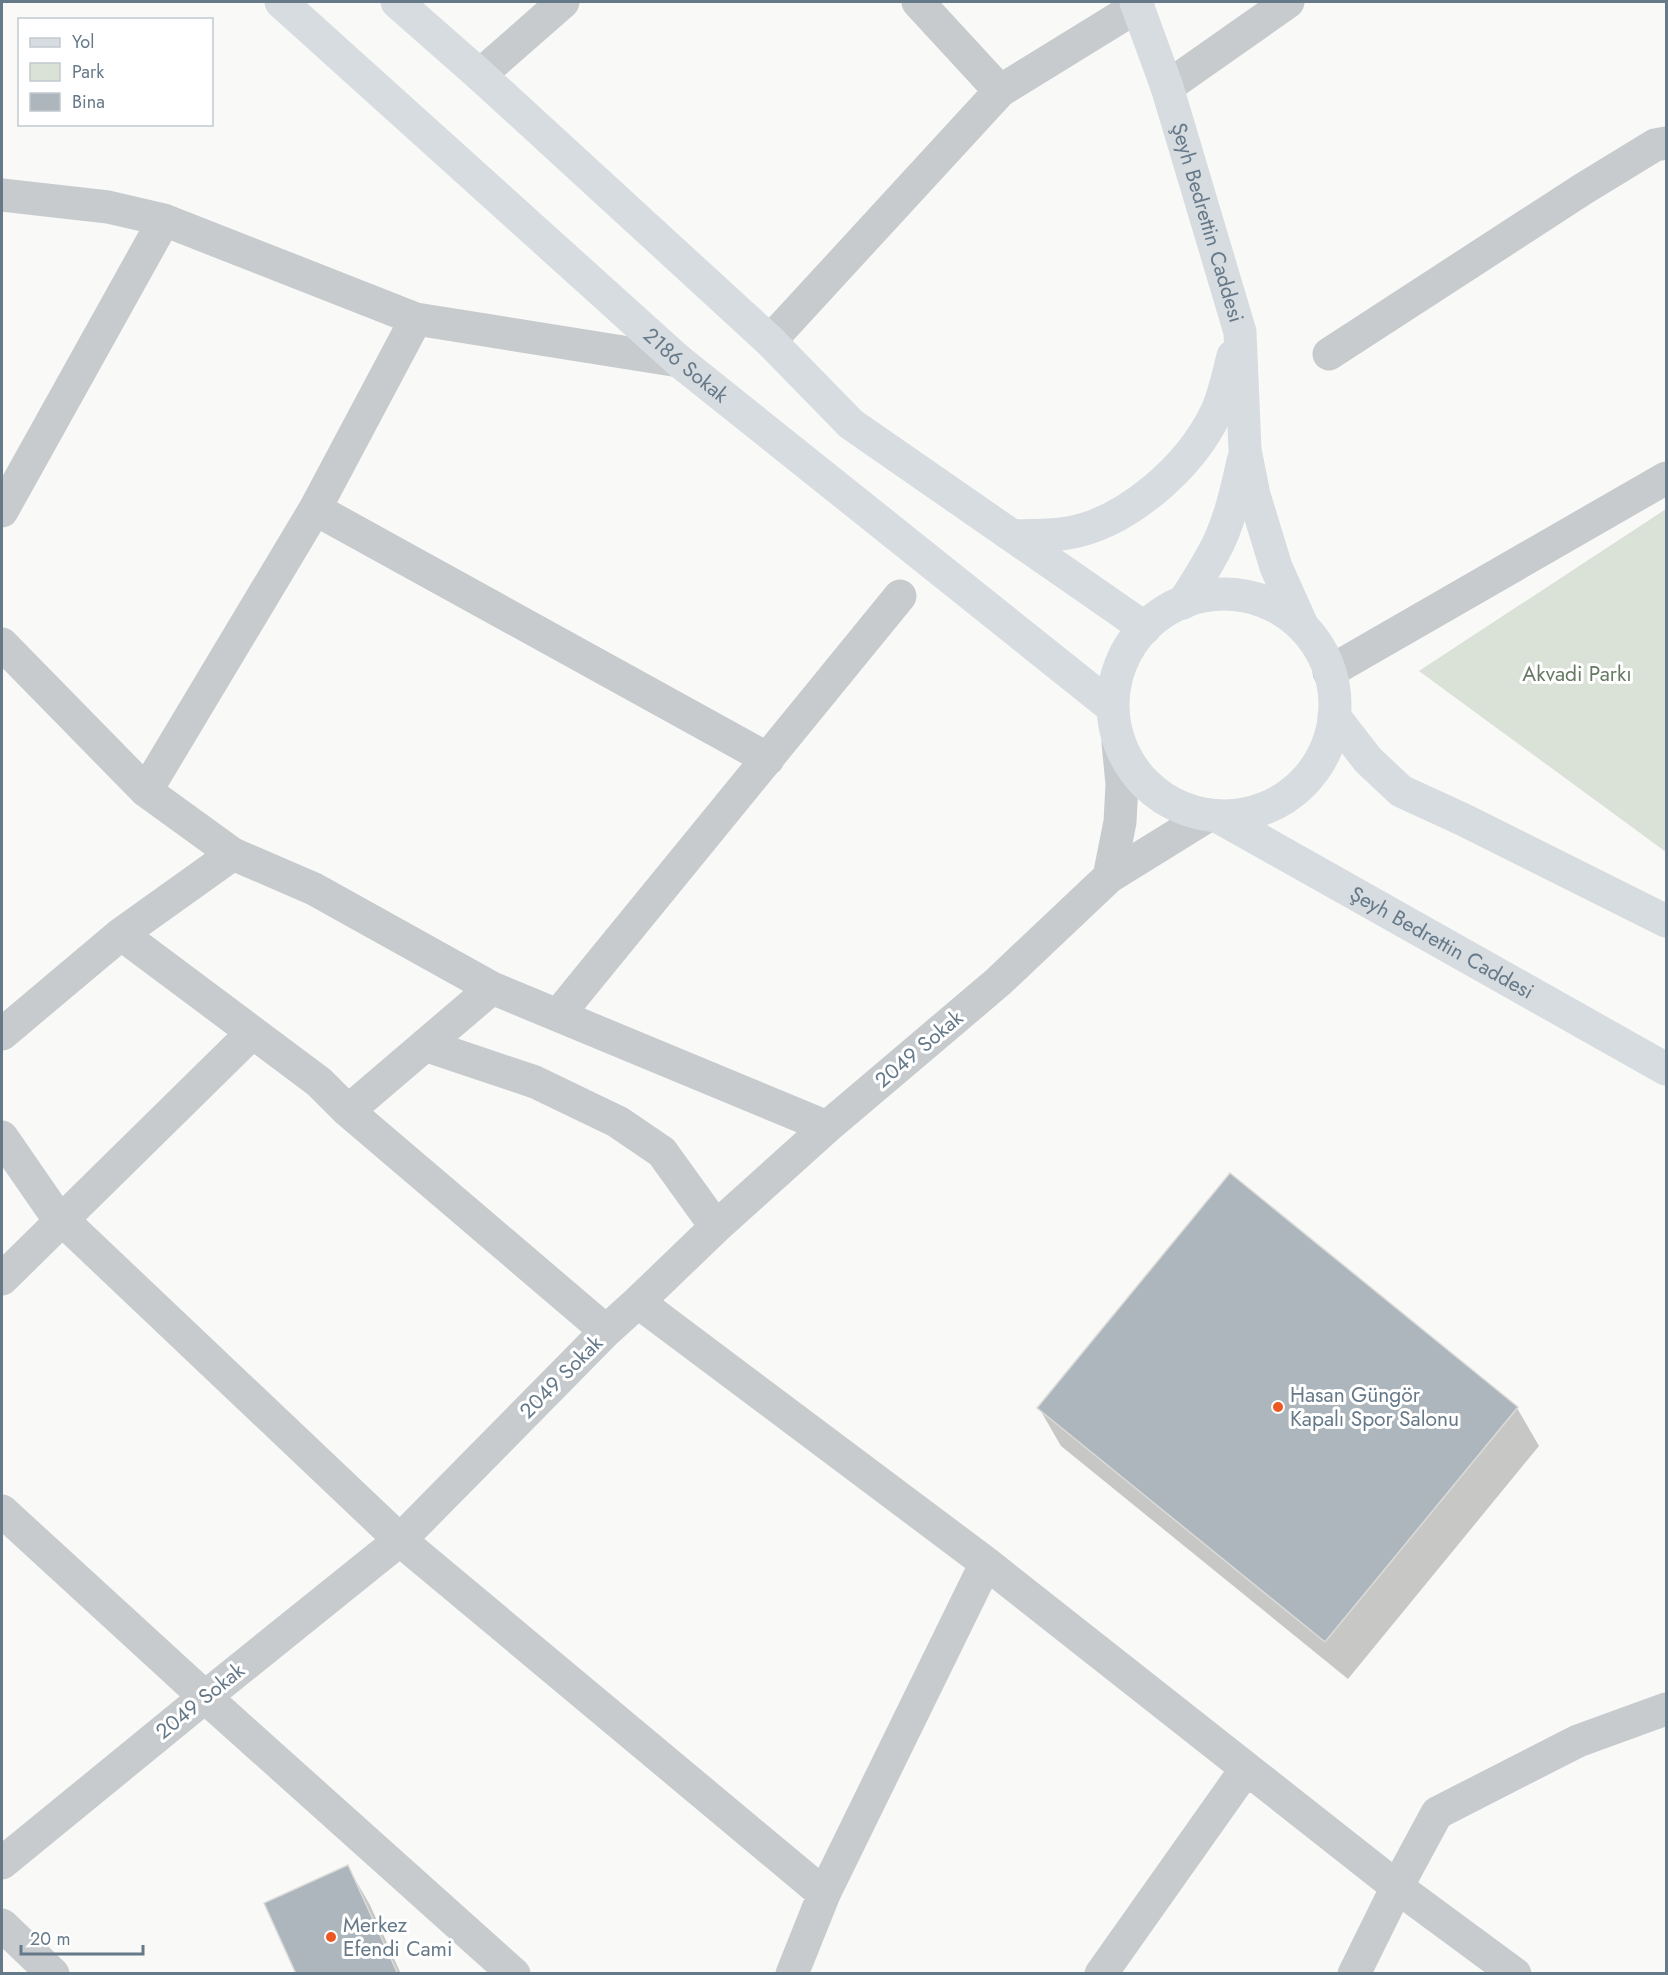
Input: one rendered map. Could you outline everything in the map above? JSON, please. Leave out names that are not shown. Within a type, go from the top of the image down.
[{"type":"main road","name":"2186 Sokak","points":[[281,2],[679,361],[1112,706]]},
{"type":"main road","points":[[397,2],[480,75],[770,341],[851,424],[1145,628]]},
{"type":"main road","name":"Şeyh Bedrettin Caddesi","points":[[1137,4],[1167,87],[1240,332],[1245,450],[1254,495],[1276,567],[1302,625]]},
{"type":"main road","points":[[1013,536],[1068,533],[1113,519],[1159,487],[1194,447],[1216,413],[1240,332]]},
{"type":"main road","name":"Şeyh Bedrettin Caddesi","points":[[1184,603],[1220,540],[1234,497],[1245,450]]},
{"type":"main road","points":[[1236,594],[1272,604],[1302,625],[1324,654],[1335,688],[1334,724],[1322,759],[1300,787],[1270,807],[1235,817],[1199,814],[1165,801],[1137,776],[1118,743],[1112,706],[1118,669],[1136,636],[1145,628],[1163,611],[1198,597],[1236,594]]},
{"type":"main road","points":[[1334,716],[1368,760],[1401,791],[1666,921]]},
{"type":"main road","name":"Şeyh Bedrettin Caddesi","points":[[1213,815],[1666,1069]]},
{"type":"street","points":[[480,75],[563,2]]},
{"type":"street","points":[[918,2],[1000,91]]},
{"type":"street","points":[[1167,87],[1288,2]]},
{"type":"street","points":[[770,341],[1000,91],[1137,4]]},
{"type":"street","points":[[1329,354],[1583,189],[1655,145],[1666,143]]},
{"type":"street","points":[[2,195],[108,207],[164,220],[416,319],[679,361]]},
{"type":"street","points":[[2,511],[164,220]]},
{"type":"street","points":[[146,791],[315,509],[416,319]]},
{"type":"street","points":[[1329,672],[1666,477]]},
{"type":"street","points":[[315,509],[768,759]]},
{"type":"street","points":[[559,1014],[900,596]]},
{"type":"street","points":[[2,644],[146,791],[233,854],[314,889],[492,988],[827,1127]]},
{"type":"street","points":[[1109,877],[1120,822],[1122,784],[1118,743]]},
{"type":"street","name":"2049 Sokak","points":[[2,1863],[400,1540],[606,1331],[716,1227],[827,1127],[998,982],[1109,877],[1213,815]]},
{"type":"street","points":[[2,1034],[121,934],[233,854]]},
{"type":"street","points":[[121,934],[319,1082],[348,1111],[606,1331]]},
{"type":"street","points":[[348,1111],[492,988]]},
{"type":"street","points":[[2,1280],[252,1033]]},
{"type":"street","points":[[425,1045],[535,1082],[618,1122],[662,1152],[716,1227]]},
{"type":"street","points":[[2,1137],[53,1211],[400,1540],[824,1894]]},
{"type":"street","points":[[638,1302],[986,1563],[1397,1887],[1515,1974]]},
{"type":"street","points":[[2,1512],[514,1974]]},
{"type":"street","points":[[793,1973],[824,1894],[986,1563]]},
{"type":"street","points":[[1354,1974],[1437,1813],[1578,1742],[1666,1709]]},
{"type":"street","points":[[1101,1974],[1246,1769]]},
{"type":"street","points":[[2,1925],[53,1974]]},
{"type":"green space","name":"Akvadi Parkı","points":[[1666,509],[1666,852],[1419,671]]},
{"type":"building","name":"Hasan Güngör Kapalı Spor Salonu","points":[[1230,1173],[1518,1407],[1325,1642],[1037,1408]]},
{"type":"building","name":"Merkez Efendi Cami","points":[[348,1865],[397,1972],[394,1974],[296,1974],[264,1903]]},
{"type":"place","name":"Hasan Güngör Kapalı Spor Salonu","points":[[1278,1407]]},
{"type":"place","name":"Merkez Efendi Cami","points":[[331,1937]]}]
